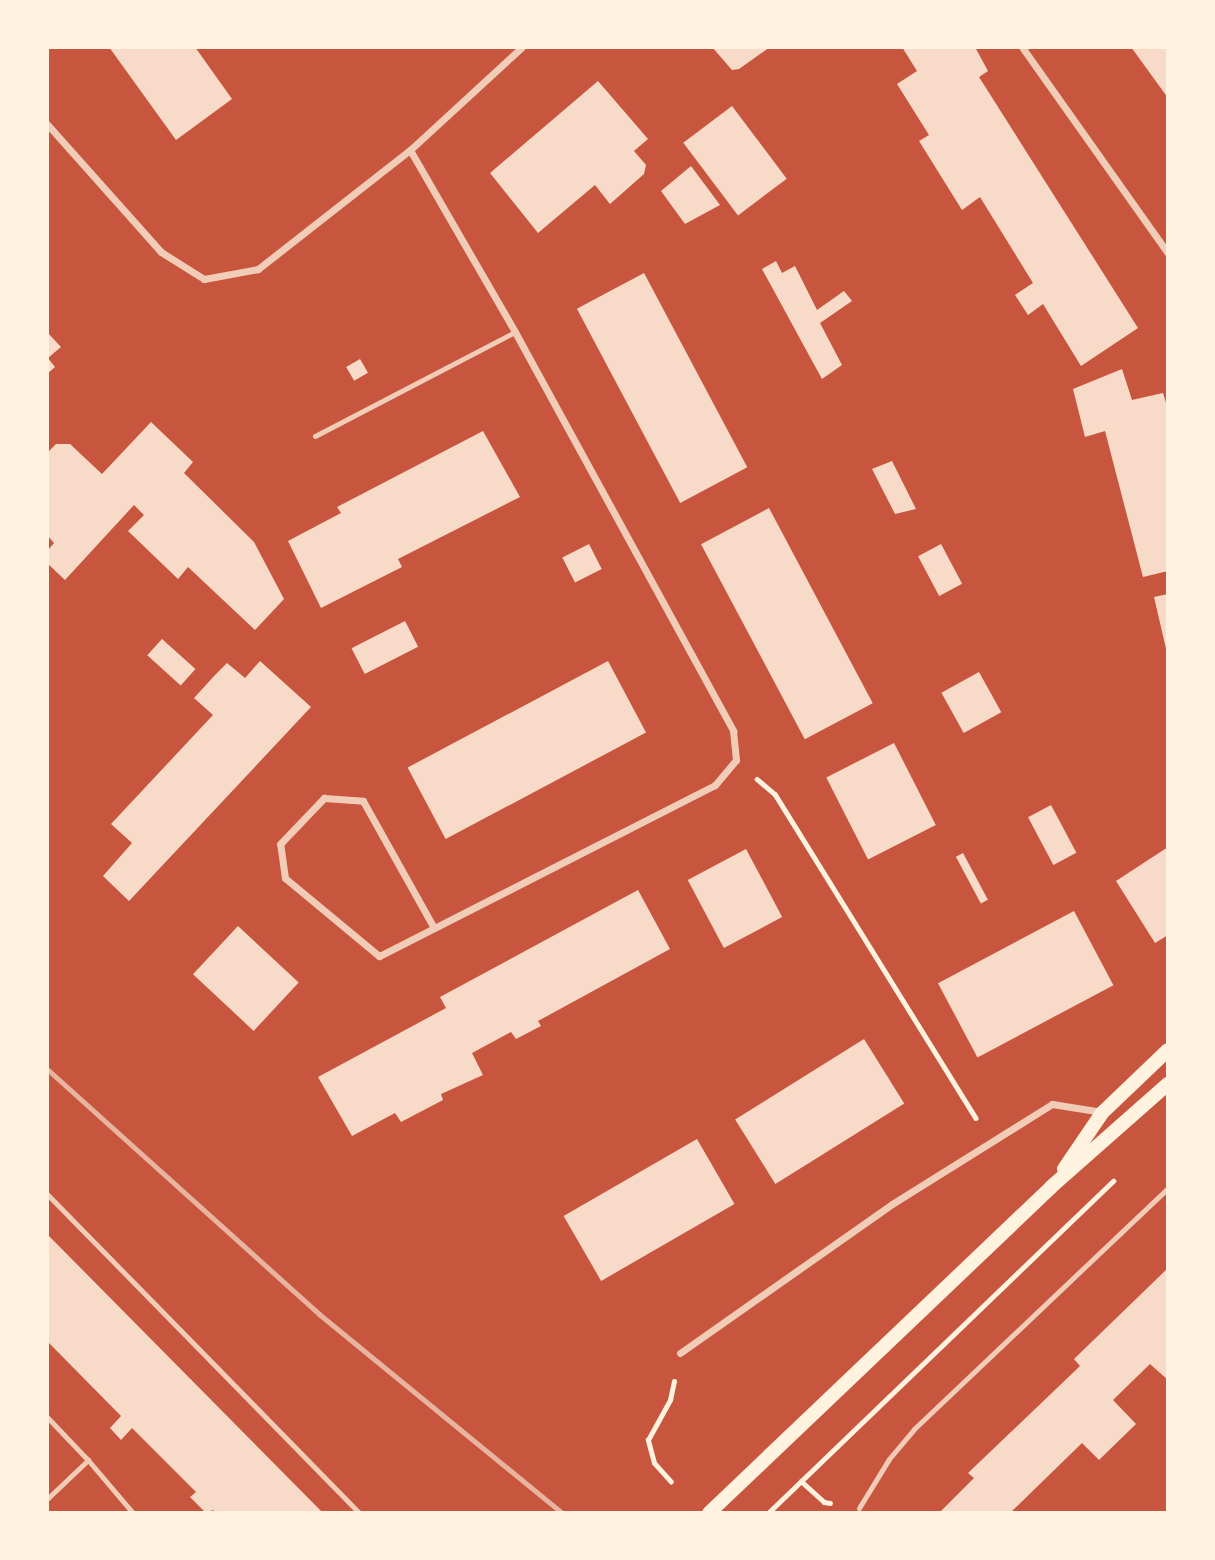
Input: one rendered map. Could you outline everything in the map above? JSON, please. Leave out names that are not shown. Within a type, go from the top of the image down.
[{"type":"main road","points":[[1051,1187],[1102,1113],[1168,1050]]},
{"type":"main road","points":[[709,1513],[1051,1187],[1168,1084]]},
{"type":"street","points":[[47,124],[161,252],[204,279],[258,269],[410,150],[522,47]]},
{"type":"street","points":[[1022,47],[1168,253]]},
{"type":"street","points":[[410,150],[515,332],[733,731],[736,760],[715,785],[433,926],[379,956],[285,878],[280,844],[324,798],[363,801],[433,926]]},
{"type":"street","points":[[680,1353],[892,1203],[992,1144],[1052,1104],[1102,1113]]},
{"type":"lane","points":[[315,436],[515,332]]},
{"type":"lane","points":[[859,1508],[889,1460],[914,1429],[1168,1188]]},
{"type":"lane","points":[[47,1195],[359,1513]]},
{"type":"lane","points":[[47,1417],[133,1513]]},
{"type":"lane","points":[[47,1499],[88,1460]]},
{"type":"path","points":[[736,760],[775,794],[992,1144]]},
{"type":"path","points":[[768,1513],[1117,1178]]},
{"type":"path","points":[[671,1482],[654,1463],[648,1440],[670,1400],[680,1353]]},
{"type":"path","points":[[801,1481],[824,1502]]},
{"type":"building","points":[[109,47],[195,47],[232,99],[176,140]]},
{"type":"building","points":[[712,47],[770,47],[739,69],[732,70]]},
{"type":"building","points":[[902,47],[975,47],[988,71],[979,77],[1138,328],[1081,366],[1043,304],[1028,315],[1015,295],[1033,283],[980,197],[962,210],[919,141],[929,135],[897,84],[917,71]]},
{"type":"building","points":[[1131,47],[1168,47],[1168,98]]},
{"type":"building","points":[[598,81],[648,139],[634,151],[646,165],[644,174],[610,204],[595,185],[538,233],[490,173]]},
{"type":"building","points":[[732,106],[787,179],[738,215],[683,143]]},
{"type":"building","points":[[691,166],[720,205],[685,224],[661,191]]},
{"type":"building","points":[[776,261],[782,273],[795,266],[817,310],[844,291],[852,301],[820,323],[842,365],[822,379],[762,269]]},
{"type":"building","points":[[644,273],[747,467],[680,503],[577,309]]},
{"type":"building","points":[[47,332],[61,347],[48,358],[55,367],[47,374]]},
{"type":"building","points":[[360,359],[368,373],[354,381],[346,367]]},
{"type":"building","points":[[1122,369],[1132,400],[1163,393],[1168,409],[1168,571],[1143,577],[1105,431],[1085,437],[1073,389]]},
{"type":"building","points":[[151,422],[193,462],[184,473],[254,542],[284,599],[255,630],[188,567],[178,579],[128,531],[144,515],[134,505],[65,580],[47,563],[47,551],[54,543],[47,535],[47,453],[56,444],[70,444],[102,474]]},
{"type":"building","points":[[483,431],[520,497],[398,559],[402,567],[321,608],[288,541],[341,513],[337,507]]},
{"type":"building","points":[[892,461],[916,509],[895,514],[872,469]]},
{"type":"building","points":[[769,508],[873,703],[805,739],[701,544]]},
{"type":"building","points":[[589,544],[602,569],[575,583],[562,558]]},
{"type":"building","points":[[941,544],[962,584],[939,596],[918,556]]},
{"type":"building","points":[[1168,594],[1168,652],[1167,653],[1154,597]]},
{"type":"building","points":[[405,621],[418,647],[365,674],[352,648]]},
{"type":"building","points":[[162,639],[195,669],[181,685],[147,655]]},
{"type":"building","points":[[260,661],[311,707],[129,901],[103,876],[132,843],[111,824],[213,715],[194,698],[215,675],[227,663],[245,678]]},
{"type":"building","points":[[608,661],[646,733],[446,839],[408,768]]},
{"type":"building","points":[[979,672],[1001,712],[964,733],[941,693]]},
{"type":"building","points":[[894,743],[936,825],[868,859],[826,778]]},
{"type":"building","points":[[1051,805],[1076,853],[1053,865],[1028,817]]},
{"type":"building","points":[[1168,847],[1168,935],[1155,943],[1116,881]]},
{"type":"building","points":[[746,849],[782,917],[724,948],[688,880]]},
{"type":"building","points":[[963,853],[988,900],[981,904],[956,857]]},
{"type":"building","points":[[638,890],[670,949],[538,1021],[541,1026],[516,1039],[511,1032],[472,1053],[483,1075],[441,1094],[443,1100],[401,1122],[395,1113],[352,1136],[318,1077],[446,1008],[440,997]]},
{"type":"building","points":[[1074,911],[1113,985],[977,1057],[938,983]]},
{"type":"building","points":[[238,926],[299,983],[254,1031],[193,974]]},
{"type":"building","points":[[864,1039],[904,1103],[775,1184],[735,1120]]},
{"type":"building","points":[[697,1139],[735,1204],[601,1281],[564,1216]]},
{"type":"building","points":[[47,1234],[323,1513],[216,1513],[213,1510],[206,1513],[190,1497],[196,1492],[132,1428],[121,1440],[110,1428],[121,1416],[47,1341]]},
{"type":"building","points":[[1168,1268],[1168,1380],[1150,1364],[1113,1400],[1136,1424],[1099,1460],[1082,1443],[1010,1513],[939,1513],[974,1478],[968,1473],[1080,1366],[1074,1359]]},
{"type":"railway","points":[[47,1069],[319,1314],[562,1513]]}]
